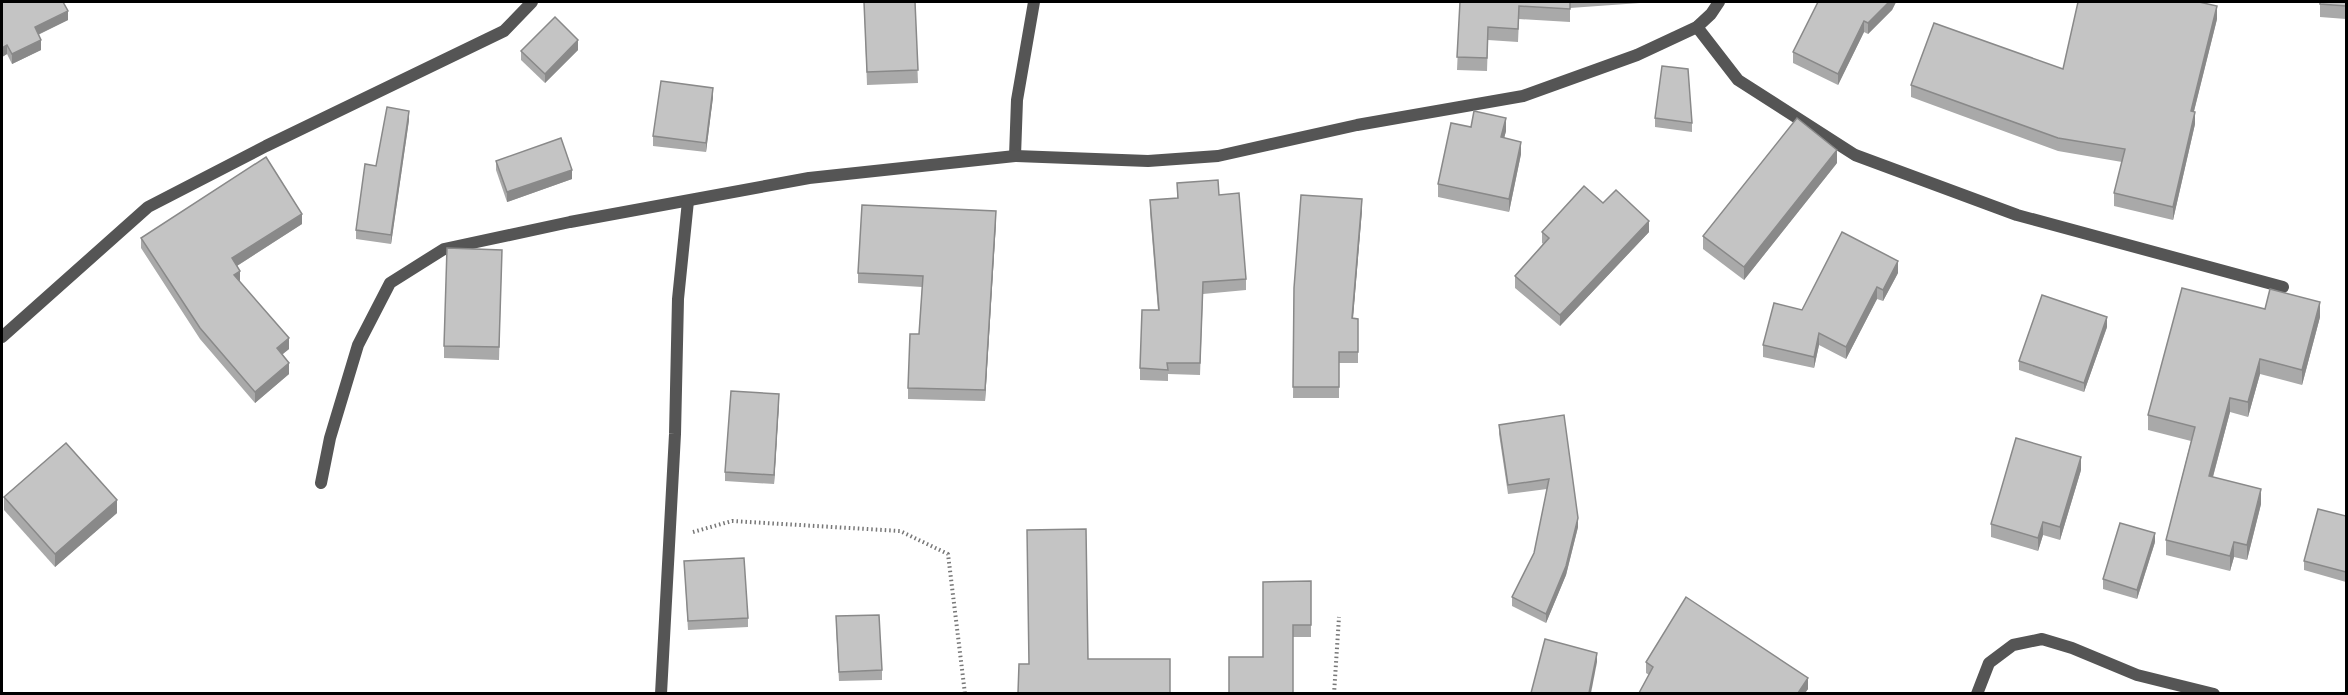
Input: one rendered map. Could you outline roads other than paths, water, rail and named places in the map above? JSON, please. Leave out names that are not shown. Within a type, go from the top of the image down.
[{"type":"street","points":[[2,337],[148,207],[266,146],[504,32],[532,2]]},
{"type":"street","points":[[1015,156],[1017,100],[1034,2]]},
{"type":"street","points":[[321,483],[330,438],[358,345],[390,283],[444,249],[570,222],[809,178],[1015,156],[1148,161],[1218,156],[1357,125],[1523,96],[1638,55],[1696,27],[1711,14],[1719,2]]},
{"type":"street","points":[[1696,27],[1738,80],[1855,155],[2017,215],[2283,287]]},
{"type":"street","points":[[661,693],[678,299],[688,201]]},
{"type":"street","points":[[1977,693],[1989,663],[2013,645],[2042,639],[2072,648],[2137,675],[2214,693]]}]
